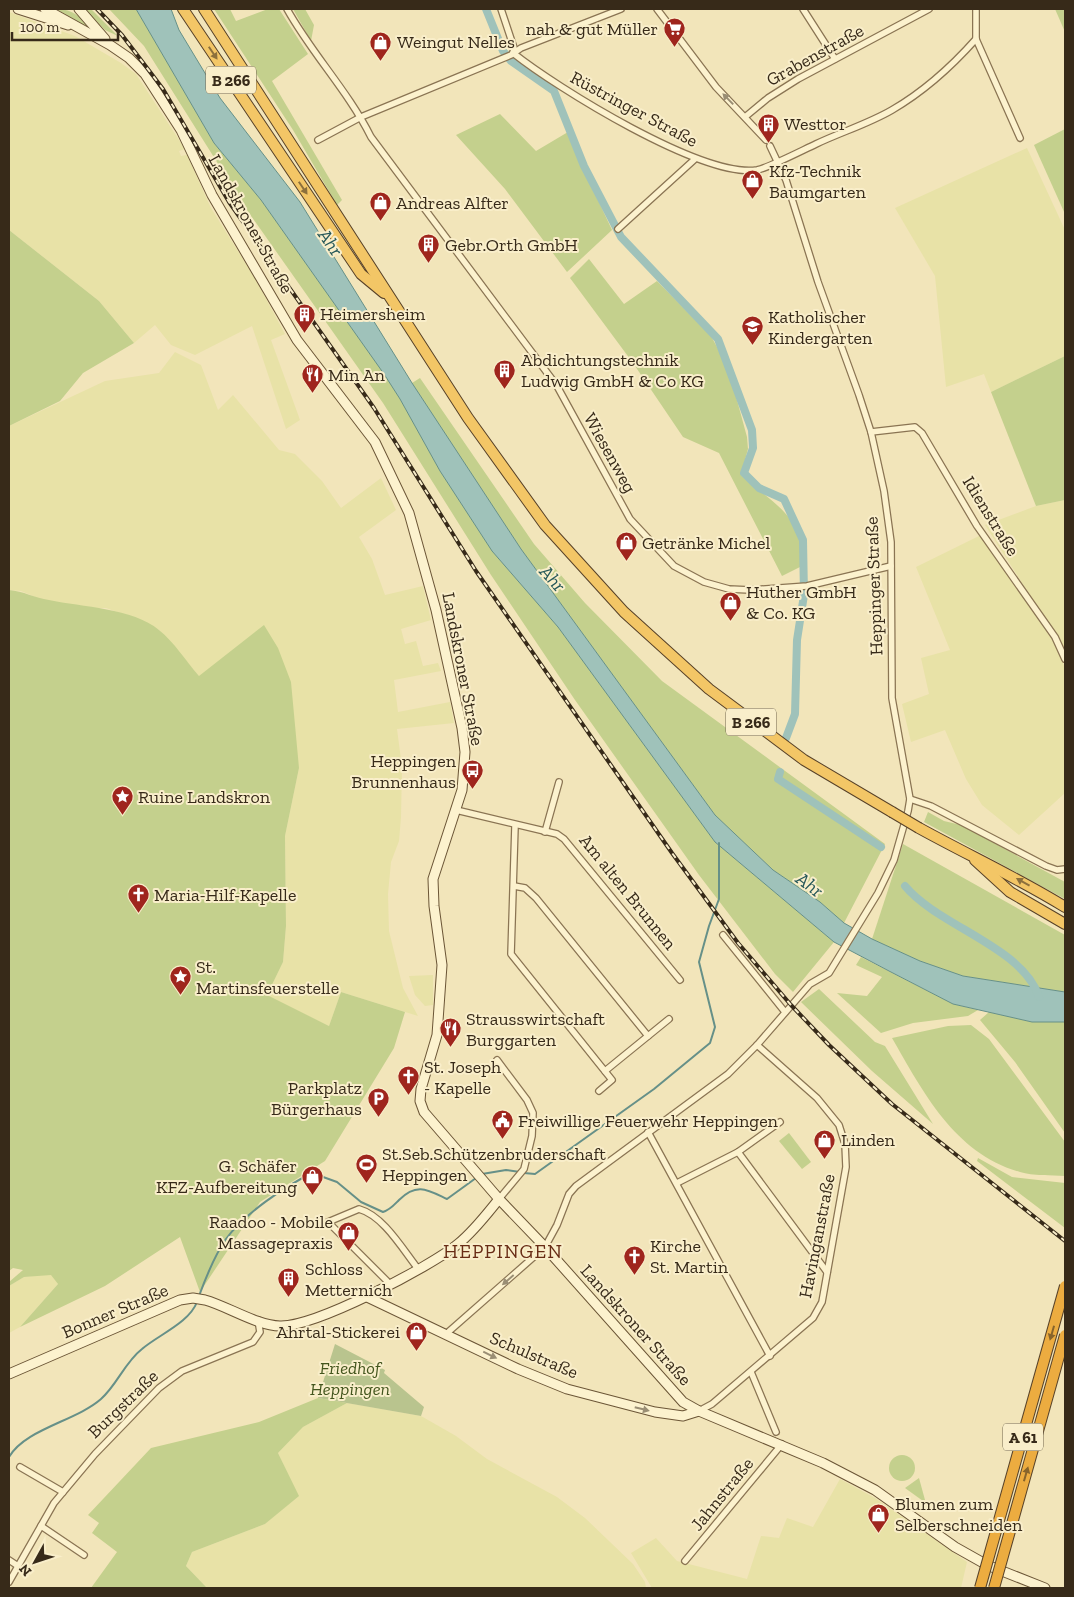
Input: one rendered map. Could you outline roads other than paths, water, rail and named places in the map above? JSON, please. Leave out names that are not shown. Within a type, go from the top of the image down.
[{"type":"highway","name":"B 266","points":[[183,9],[361,274],[391,299]]},
{"type":"highway","name":"B 266","points":[[205,9],[391,299],[520,492],[558,540],[619,607],[674,660],[762,730],[838,782],[919,828],[992,865],[1065,907]]},
{"type":"highway","name":"B 266","points":[[971,856],[1010,892],[1065,924]]},
{"type":"highway","name":"A 61","points":[[980,1588],[1065,1286]]},
{"type":"highway","name":"A 61","points":[[994,1588],[1065,1334]]},
{"type":"main road","points":[[18,9],[87,32]]},
{"type":"main road","name":"Landskroner Straße","points":[[45,9],[110,45],[137,65],[167,106],[192,149],[212,195],[297,340],[367,430],[402,494],[418,539],[462,728],[465,770],[456,810],[434,878],[434,906],[442,965],[437,1035],[421,1089],[420,1101],[424,1112],[476,1170],[499,1199],[545,1247],[683,1402],[699,1411],[782,1444],[875,1490],[955,1547],[986,1565],[1045,1588]]},
{"type":"main road","points":[[79,9],[110,45]]},
{"type":"main road","points":[[365,1296],[419,1270],[458,1245],[474,1230],[499,1199]]},
{"type":"main road","name":"Schulstraße","points":[[365,1296],[518,1369],[567,1389],[655,1412],[683,1416],[699,1411]]},
{"type":"main road","name":"Bonner Straße","points":[[9,1374],[102,1335],[163,1306],[195,1299],[205,1300],[279,1326],[293,1325],[365,1296]]},
{"type":"street","name":"Wiesenweg","points":[[287,9],[300,33],[361,118],[371,137],[557,386],[623,507],[654,547],[674,566],[688,575],[729,589],[750,590],[804,586],[891,566]]},
{"type":"street","points":[[501,9],[514,48],[510,55]]},
{"type":"street","points":[[318,140],[361,118],[510,55],[522,48],[621,9]]},
{"type":"street","points":[[657,9],[716,87],[766,140]]},
{"type":"street","points":[[804,9],[834,58]]},
{"type":"street","name":"Grabenstraße","points":[[745,117],[768,98],[834,58],[928,9]]},
{"type":"street","points":[[976,9],[976,39],[1020,138]]},
{"type":"street","name":"Rüstringer Straße","points":[[510,55],[632,127],[696,159],[731,168],[758,170],[892,111],[914,96],[959,58],[976,39]]},
{"type":"street","name":"Heppinger Straße","points":[[545,1247],[557,1225],[569,1194],[576,1186],[711,1088],[757,1045],[810,984],[829,973],[878,893],[899,845],[910,799],[892,698],[891,542],[884,492],[871,432],[778,161],[770,146]]},
{"type":"street","points":[[618,228],[696,159]]},
{"type":"street","name":"Idienstraße","points":[[871,432],[914,427],[922,433],[978,526],[1055,637],[1065,659]]},
{"type":"street","points":[[546,832],[559,782]]},
{"type":"street","points":[[910,799],[931,806],[1046,866],[1057,870],[1065,868]]},
{"type":"street","name":"Am alten Brunnen","points":[[456,810],[515,826],[546,832],[564,839],[680,980]]},
{"type":"street","points":[[515,826],[511,954],[612,1080],[599,1091]]},
{"type":"street","points":[[514,886],[525,888],[536,898],[648,1036]]},
{"type":"street","points":[[722,935],[784,1012]]},
{"type":"street","points":[[605,1071],[669,1019]]},
{"type":"street","name":"Havinganstraße","points":[[699,1411],[712,1404],[814,1318],[822,1302],[846,1167],[845,1144],[839,1125],[818,1098],[757,1045]]},
{"type":"street","points":[[497,1060],[527,1100],[533,1113],[532,1136],[524,1169],[520,1176],[502,1193],[499,1199]]},
{"type":"street","points":[[677,1183],[738,1152],[780,1122]]},
{"type":"street","points":[[648,1132],[770,1356]]},
{"type":"street","points":[[738,1152],[828,1272]]},
{"type":"street","points":[[390,1284],[328,1222],[359,1208],[366,1211],[379,1221],[419,1270]]},
{"type":"street","points":[[446,1334],[545,1247]]},
{"type":"street","name":"Burgstraße","points":[[9,1582],[54,1502],[95,1454],[159,1388],[182,1371],[253,1342],[260,1332],[258,1320]]},
{"type":"street","points":[[751,1372],[776,1432]]},
{"type":"street","name":"Jahnstraße","points":[[685,1561],[782,1444]]},
{"type":"street","points":[[20,1467],[63,1492]]},
{"type":"street","points":[[41,1526],[84,1555]]},
{"type":"street","points":[[9,1560],[18,1566]]},
{"type":"water","points":[[136,9],[171,9],[179,30],[220,98],[300,202],[412,383],[521,549],[715,815],[773,870],[820,902],[844,923],[872,939],[920,961],[963,976],[1065,992],[1065,1022],[1032,1022],[953,1004],[834,942],[715,842],[558,627],[492,551],[440,471],[384,374],[261,200],[214,143]]},
{"type":"waterway","points":[[486,9],[503,51],[511,61],[554,91],[584,166],[621,237],[718,339],[752,430],[753,448],[744,473],[759,488],[784,499],[803,540],[804,595],[797,640],[795,714],[786,738]]},
{"type":"waterway","points":[[780,772],[778,779],[881,847]]},
{"type":"waterway","points":[[524,1173],[535,1174],[654,1089],[710,1043],[715,1027],[699,962],[719,899],[719,843]]},
{"type":"waterway","points":[[905,886],[938,913],[998,950],[1016,964],[1030,980],[1039,997]]},
{"type":"waterway","points":[[482,1174],[506,1170],[520,1172]]},
{"type":"waterway","points":[[199,1296],[218,1252],[226,1239],[243,1220],[265,1202],[312,1173],[337,1182],[361,1202],[383,1212],[390,1209],[405,1194],[411,1191],[423,1189],[447,1199],[476,1178]]},
{"type":"waterway","points":[[9,1457],[27,1439],[91,1407],[101,1399],[136,1354],[180,1322],[197,1302]]},
{"type":"railway","points":[[97,9],[122,35],[163,89],[229,202],[374,408],[476,571],[672,853],[738,943],[791,1005],[829,1045],[892,1104],[1065,1241]]},
{"type":"place","name":"nah & gut Müller","points":[[674,48]]},
{"type":"place","name":"Weingut Nelles","points":[[381,61]]},
{"type":"place","name":"Westtor","points":[[768,143]]},
{"type":"place","name":"Kfz-Technik Baumgarten","points":[[753,200]]},
{"type":"place","name":"Andreas Alfter","points":[[380,222]]},
{"type":"place","name":"Gebr.Orth GmbH","points":[[429,264]]},
{"type":"place","name":"Heimersheim","points":[[304,333]]},
{"type":"place","name":"Katholischer Kindergarten","points":[[752,346]]},
{"type":"place","name":"Abdichtungstechnik Ludwig GmbH & Co KG","points":[[505,389]]},
{"type":"place","name":"Min An","points":[[312,394]]},
{"type":"place","name":"Getränke Michel","points":[[626,562]]},
{"type":"place","name":"Huther GmbH & Co. KG","points":[[730,621]]},
{"type":"place","name":"Heppingen Brunnenhaus","points":[[472,790]]},
{"type":"place","name":"Ruine Landskron","points":[[122,816]]},
{"type":"place","name":"Maria-Hilf-Kapelle","points":[[138,914]]},
{"type":"place","name":"St. Martinsfeuerstelle","points":[[180,996]]},
{"type":"place","name":"Strausswirtschaft Burggarten","points":[[450,1048]]},
{"type":"place","name":"St. Joseph - Kapelle","points":[[408,1096]]},
{"type":"place","name":"Parkplatz Bürgerhaus","points":[[378,1117]]},
{"type":"place","name":"Freiwillige Feuerwehr Heppingen","points":[[502,1140]]},
{"type":"place","name":"Linden","points":[[825,1159]]},
{"type":"place","name":"St.Seb.Schützenbruderschaft Heppingen","points":[[366,1183]]},
{"type":"place","name":"G. Schäfer KFZ-Aufbereitung","points":[[313,1195]]},
{"type":"place","name":"Raadoo - Mobile Massagepraxis","points":[[349,1251]]},
{"type":"place","name":"Kirche St. Martin","points":[[634,1275]]},
{"type":"place","name":"Schloss Metternich","points":[[289,1298]]},
{"type":"place","name":"Ahrtal-Stickerei","points":[[416,1351]]},
{"type":"place","name":"Blumen zum Selberschneiden","points":[[879,1533]]},
{"type":"district","name":"HEPPINGEN","points":[[503,1251]]},
{"type":"water label","name":"Ahr","points":[[331,242]]},
{"type":"water label","name":"Ahr","points":[[553,578]]},
{"type":"water label","name":"Ahr","points":[[810,884]]},
{"type":"park label","name":"Friedhof Heppingen","points":[[350,1378]]}]
